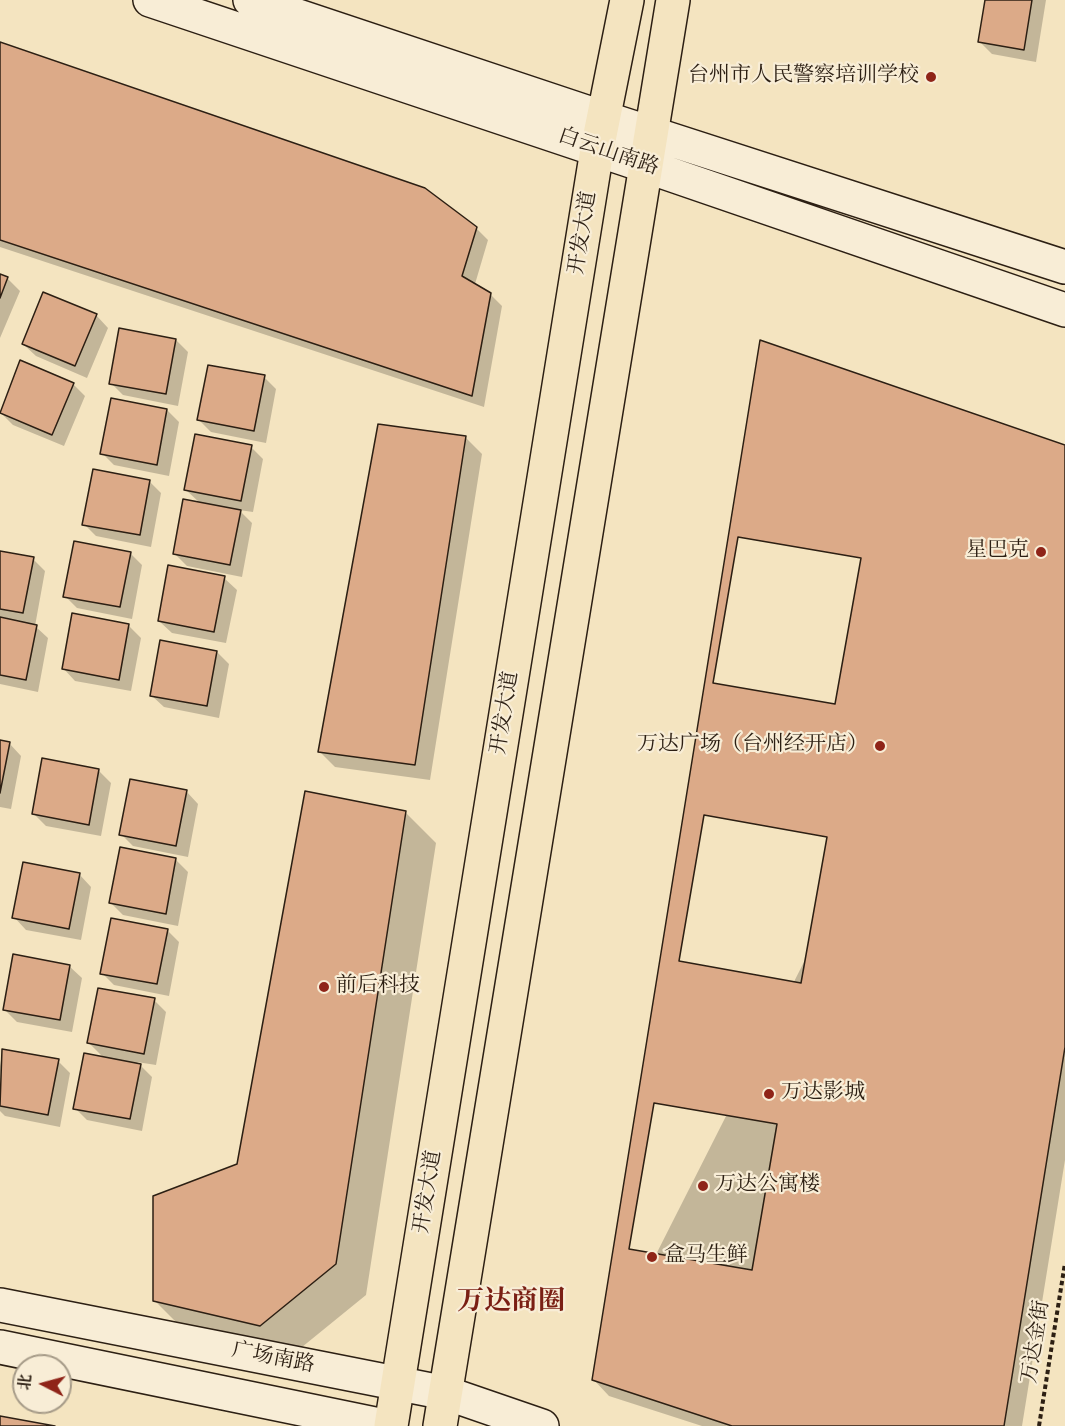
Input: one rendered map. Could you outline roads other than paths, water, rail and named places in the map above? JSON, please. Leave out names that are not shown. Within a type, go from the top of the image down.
[{"type":"main road","name":"白云山南路","points":[[150,0],[600,134],[651,134],[1065,267]]},
{"type":"main road","name":"白云山南路","points":[[250,0],[600,134],[646,166],[1065,310]]},
{"type":"main road","name":"开发大道","points":[[391,1426],[600,134],[627,0]]},
{"type":"main road","points":[[440,1426],[673,0]]},
{"type":"main road","name":"广场南路","points":[[0,1305],[446,1393],[542,1426]]},
{"type":"main road","name":"广场南路","points":[[0,1347],[384,1426]]},
{"type":"place","name":"台州市人民警察培训学校","points":[[931,77]]},
{"type":"place","name":"星巴克","points":[[1041,552]]},
{"type":"place","name":"万达广场（台州经开店）","points":[[880,746]]},
{"type":"place","name":"前后科技","points":[[324,987]]},
{"type":"place","name":"万达影城","points":[[769,1094]]},
{"type":"place","name":"万达公寓楼","points":[[703,1186]]},
{"type":"place","name":"盒马生鲜","points":[[652,1257]]},
{"type":"district","name":"万达商圈","points":[[511,1303]]}]
